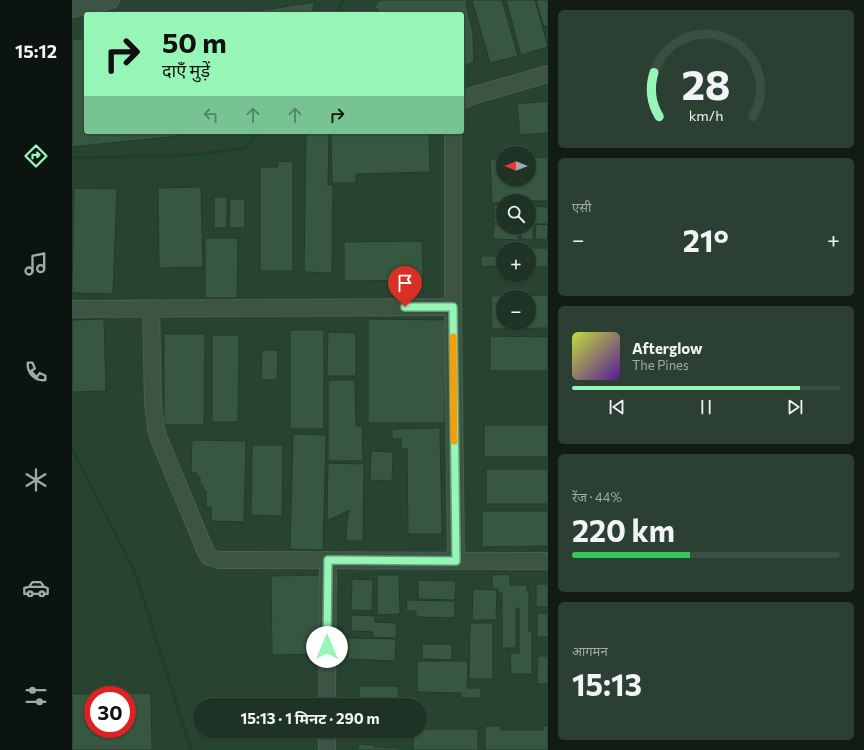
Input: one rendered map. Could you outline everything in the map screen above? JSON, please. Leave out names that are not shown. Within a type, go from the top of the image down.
[{"type":"street","points":[[72,9],[112,0]]},
{"type":"street","points":[[464,99],[490,90],[548,74]]},
{"type":"street","points":[[453,134],[453,307],[456,561]]},
{"type":"street","points":[[72,309],[453,307]]},
{"type":"street","points":[[151,309],[153,403],[156,429],[159,440],[209,557],[219,560],[548,561]]},
{"type":"street","points":[[327,698],[328,560]]},
{"type":"street","points":[[327,738],[327,750]]},
{"type":"building","points":[[379,0],[467,0],[466,4],[473,33],[474,62],[464,66],[464,12],[380,12],[375,7]]},
{"type":"building","points":[[472,0],[502,0],[518,56],[490,63]]},
{"type":"building","points":[[506,0],[535,0],[548,47],[521,55]]},
{"type":"building","points":[[536,0],[548,0],[548,26],[544,27]]},
{"type":"building","points":[[315,2],[312,12],[251,12]]},
{"type":"building","points":[[84,38],[84,134],[187,134],[72,147],[72,40]]},
{"type":"building","points":[[548,101],[548,133],[520,135],[517,104]]},
{"type":"building","points":[[306,134],[329,134],[328,185],[333,185],[332,273],[304,272]]},
{"type":"building","points":[[331,134],[429,134],[430,172],[356,174],[356,183],[332,183]]},
{"type":"building","points":[[548,157],[548,201],[536,201],[536,194],[496,194],[496,203],[492,203],[490,159],[496,159],[496,186],[536,186],[536,158]]},
{"type":"building","points":[[278,161],[293,162],[293,271],[260,271],[260,167],[278,167]]},
{"type":"building","points":[[201,187],[203,267],[159,268],[158,188]]},
{"type":"building","points":[[74,188],[117,189],[113,294],[72,293]]},
{"type":"building","points":[[214,197],[227,197],[227,228],[214,228]]},
{"type":"building","points":[[230,199],[245,199],[245,228],[229,228]]},
{"type":"building","points":[[494,205],[496,205],[496,223],[494,223]]},
{"type":"building","points":[[536,206],[548,207],[548,224],[536,224]]},
{"type":"building","points":[[494,224],[496,224],[496,234],[518,234],[518,240],[493,239]]},
{"type":"building","points":[[536,224],[548,225],[547,240],[535,239]]},
{"type":"building","points":[[521,234],[533,234],[533,240],[521,239]]},
{"type":"building","points":[[205,238],[238,238],[237,298],[205,298]]},
{"type":"building","points":[[422,241],[423,280],[344,281],[344,242]]},
{"type":"building","points":[[536,248],[548,248],[548,267],[536,267]]},
{"type":"building","points":[[481,256],[496,256],[496,266],[481,267]]},
{"type":"building","points":[[536,295],[548,295],[548,328],[536,328]]},
{"type":"building","points":[[491,296],[496,296],[496,329],[492,329]]},
{"type":"building","points":[[104,319],[106,391],[72,392],[72,320]]},
{"type":"building","points":[[368,319],[446,320],[445,423],[368,423]]},
{"type":"building","points":[[290,330],[324,330],[324,429],[290,429]]},
{"type":"building","points":[[328,332],[356,333],[356,376],[327,376]]},
{"type":"building","points":[[164,334],[205,334],[204,425],[164,425]]},
{"type":"building","points":[[212,335],[239,335],[238,422],[212,422]]},
{"type":"building","points":[[490,336],[548,337],[548,371],[490,371]]},
{"type":"building","points":[[262,350],[278,350],[277,380],[261,380]]},
{"type":"building","points":[[328,380],[355,380],[356,426],[362,426],[363,461],[328,461]]},
{"type":"building","points":[[484,425],[548,425],[548,457],[484,457]]},
{"type":"building","points":[[440,428],[442,534],[408,534],[407,449],[401,449],[401,439],[392,439],[392,429]]},
{"type":"building","points":[[293,434],[326,435],[323,550],[290,549]]},
{"type":"building","points":[[192,440],[246,441],[244,522],[211,521],[211,507],[206,507],[206,491],[203,490],[203,485],[200,485],[200,477],[197,477],[197,473],[191,473]]},
{"type":"building","points":[[252,445],[283,445],[282,516],[251,515]]},
{"type":"building","points":[[371,451],[393,452],[392,481],[370,480]]},
{"type":"building","points":[[328,463],[364,464],[363,541],[346,541],[349,510],[327,521]]},
{"type":"building","points":[[486,469],[548,469],[548,504],[486,504]]},
{"type":"building","points":[[482,511],[548,511],[548,546],[482,547]]},
{"type":"building","points":[[510,574],[510,585],[527,585],[527,591],[529,591],[529,632],[532,632],[532,674],[511,674],[510,653],[519,653],[519,608],[516,608],[516,648],[502,648],[502,593],[498,593],[498,589],[492,589],[492,575]]},
{"type":"building","points":[[322,575],[323,654],[272,655],[271,576]]},
{"type":"building","points":[[377,575],[399,575],[400,614],[377,615]]},
{"type":"building","points":[[352,579],[373,580],[372,611],[351,610]]},
{"type":"building","points":[[418,580],[456,581],[455,600],[418,599]]},
{"type":"building","points":[[536,584],[548,584],[548,607],[536,607]]},
{"type":"building","points":[[473,589],[497,590],[496,620],[472,620]]},
{"type":"building","points":[[407,600],[455,601],[455,618],[416,617],[416,611],[406,611]]},
{"type":"building","points":[[537,613],[548,613],[548,637],[537,637]]},
{"type":"building","points":[[351,615],[375,616],[375,622],[397,623],[396,638],[373,637],[373,632],[351,631]]},
{"type":"building","points":[[470,623],[493,623],[493,679],[469,679]]},
{"type":"building","points":[[348,638],[396,639],[395,661],[348,659]]},
{"type":"building","points":[[422,644],[452,644],[452,660],[422,659]]},
{"type":"building","points":[[538,656],[548,656],[548,684],[537,684]]},
{"type":"building","points":[[417,661],[468,661],[467,688],[481,688],[481,698],[461,698],[461,693],[417,692]]},
{"type":"building","points":[[359,686],[398,686],[399,698],[359,698]]},
{"type":"building","points":[[136,693],[151,693],[152,750],[72,750],[72,694],[84,694],[84,738],[136,738]]},
{"type":"building","points":[[485,726],[501,726],[501,730],[543,730],[543,726],[548,726],[548,750],[485,750]]},
{"type":"building","points":[[427,729],[478,729],[478,750],[413,750],[413,738],[427,738]]},
{"type":"building","points":[[358,744],[374,745],[374,747],[400,748],[400,750],[358,750]]},
{"type":"waterway","points":[[338,12],[343,0]]},
{"type":"waterway","points":[[72,158],[192,155],[245,148],[256,134]]},
{"type":"waterway","points":[[72,449],[135,572],[191,750]]},
{"type":"slow traffic","points":[[453,337],[454,441]]},
{"type":"route","points":[[327,647],[328,560],[456,561],[453,307],[405,307]]}]
